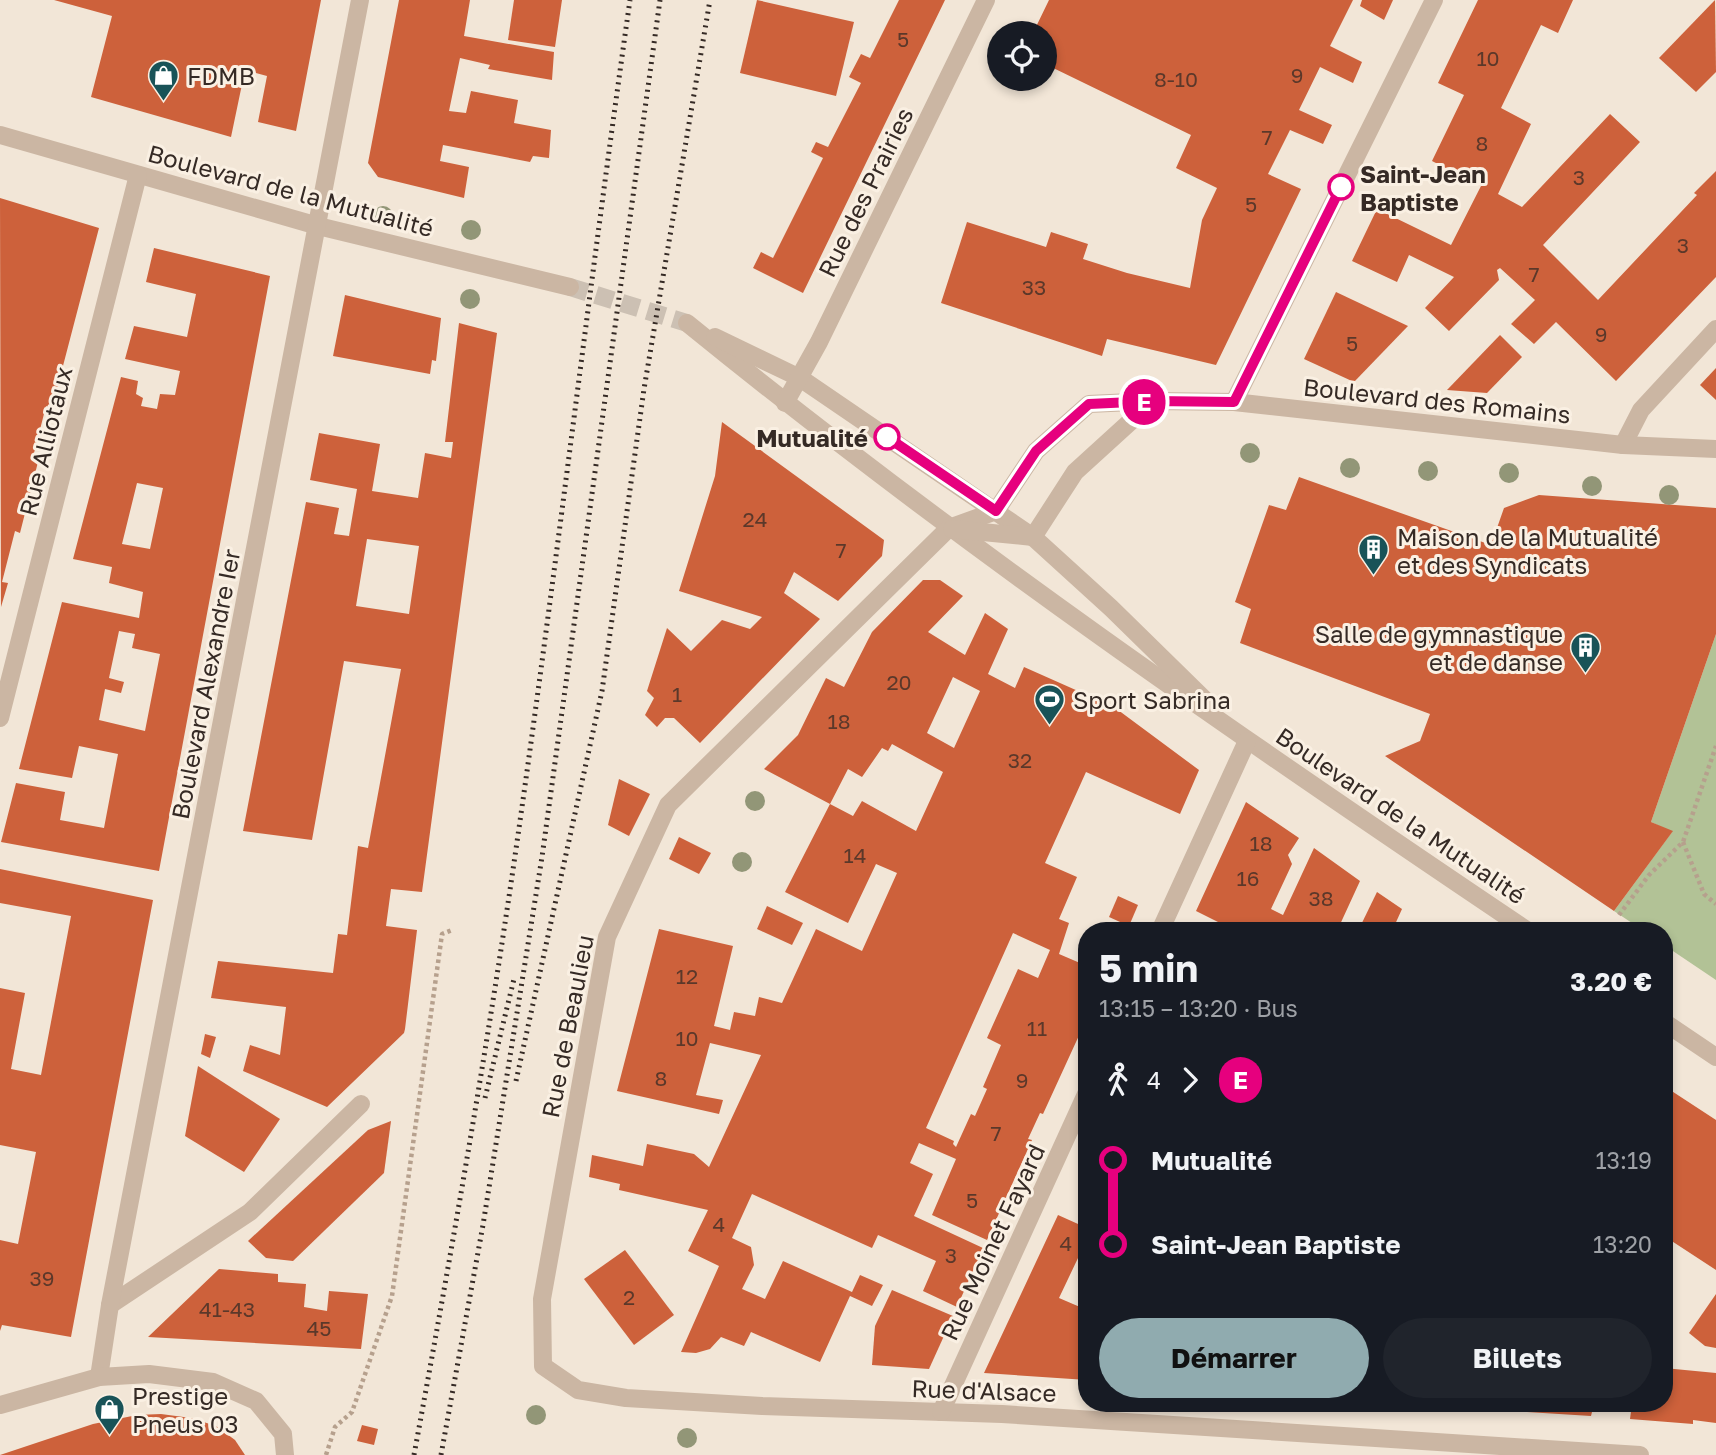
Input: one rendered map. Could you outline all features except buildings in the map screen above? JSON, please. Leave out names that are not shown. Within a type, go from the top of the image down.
[{"type":"street","name":"Boulevard Alexandre Ier","points":[[99,1377],[110,1306],[360,0]]},
{"type":"street","name":"Rue des Prairies","points":[[785,403],[800,378],[986,0]]},
{"type":"street","points":[[1234,402],[1434,0]]},
{"type":"street","name":"Boulevard de la Mutualité","points":[[0,135],[318,226],[570,287]]},
{"type":"street","name":"Rue Alliotaux","points":[[0,718],[138,175]]},
{"type":"street","name":"Boulevard de la Mutualité","points":[[1247,741],[1111,608],[1033,537],[800,378],[687,323],[785,403],[949,528],[1247,741],[1515,922]]},
{"type":"street","points":[[1623,445],[1641,410],[1716,329]]},
{"type":"street","points":[[949,528],[1033,537],[1075,472],[1153,401]]},
{"type":"street","name":"Boulevard des Romains","points":[[996,511],[1036,451],[1089,404],[1153,401],[1234,402],[1623,445],[1716,449]]},
{"type":"street","points":[[949,528],[996,511]]},
{"type":"street","name":"Rue de Beaulieu","points":[[543,1366],[542,1299],[607,937],[668,805],[949,528]]},
{"type":"street","points":[[1164,922],[1247,741]]},
{"type":"street","points":[[1673,1029],[1716,1057]]},
{"type":"street","points":[[110,1306],[250,1212],[361,1104]]},
{"type":"street","name":"Rue Moinet Fayard","points":[[941,1412],[1078,1112]]},
{"type":"street","name":"Rue d'Alsace","points":[[543,1366],[578,1390],[626,1398],[762,1406],[1002,1414],[1640,1455]]},
{"type":"street","points":[[0,1405],[99,1377],[149,1374],[213,1381],[256,1401],[283,1434],[285,1455]]},
{"type":"path","points":[[1619,915],[1649,875],[1683,842],[1716,746]]},
{"type":"path","points":[[1683,842],[1704,894],[1716,904]]},
{"type":"path","points":[[327,1455],[335,1427],[352,1412],[392,1296],[442,934],[452,930]]},
{"type":"green space","points":[[1716,634],[1716,980],[1673,951],[1673,922],[1630,922],[1614,911],[1672,832],[1651,822]]},
{"type":"tunnel","points":[[570,287],[687,323]]},
{"type":"railway","points":[[414,1455],[470,1138],[508,900],[630,0]]},
{"type":"railway","points":[[441,1455],[483,1225],[542,857],[660,0]]},
{"type":"railway","points":[[516,1081],[602,691],[644,389],[710,0]]},
{"type":"railway","points":[[485,1098],[514,979]]},
{"type":"bus line","name":"E","points":[[887,437],[996,511],[1036,451],[1089,404],[1153,401],[1234,402],[1341,187]]},
{"type":"place","name":"FDMB","points":[[164,102]]},
{"type":"place","name":"Saint-Jean Baptiste","points":[[1341,187]]},
{"type":"place","name":"Mutualité","points":[[887,437]]},
{"type":"place","name":"Maison de la Mutualité et des Syndicats","points":[[1374,577]]},
{"type":"place","name":"Salle de gymnastique et de danse","points":[[1586,674]]},
{"type":"place","name":"Sport Sabrina","points":[[1050,726]]},
{"type":"place","name":"Prestige Pneus 03","points":[[109,1436]]}]
